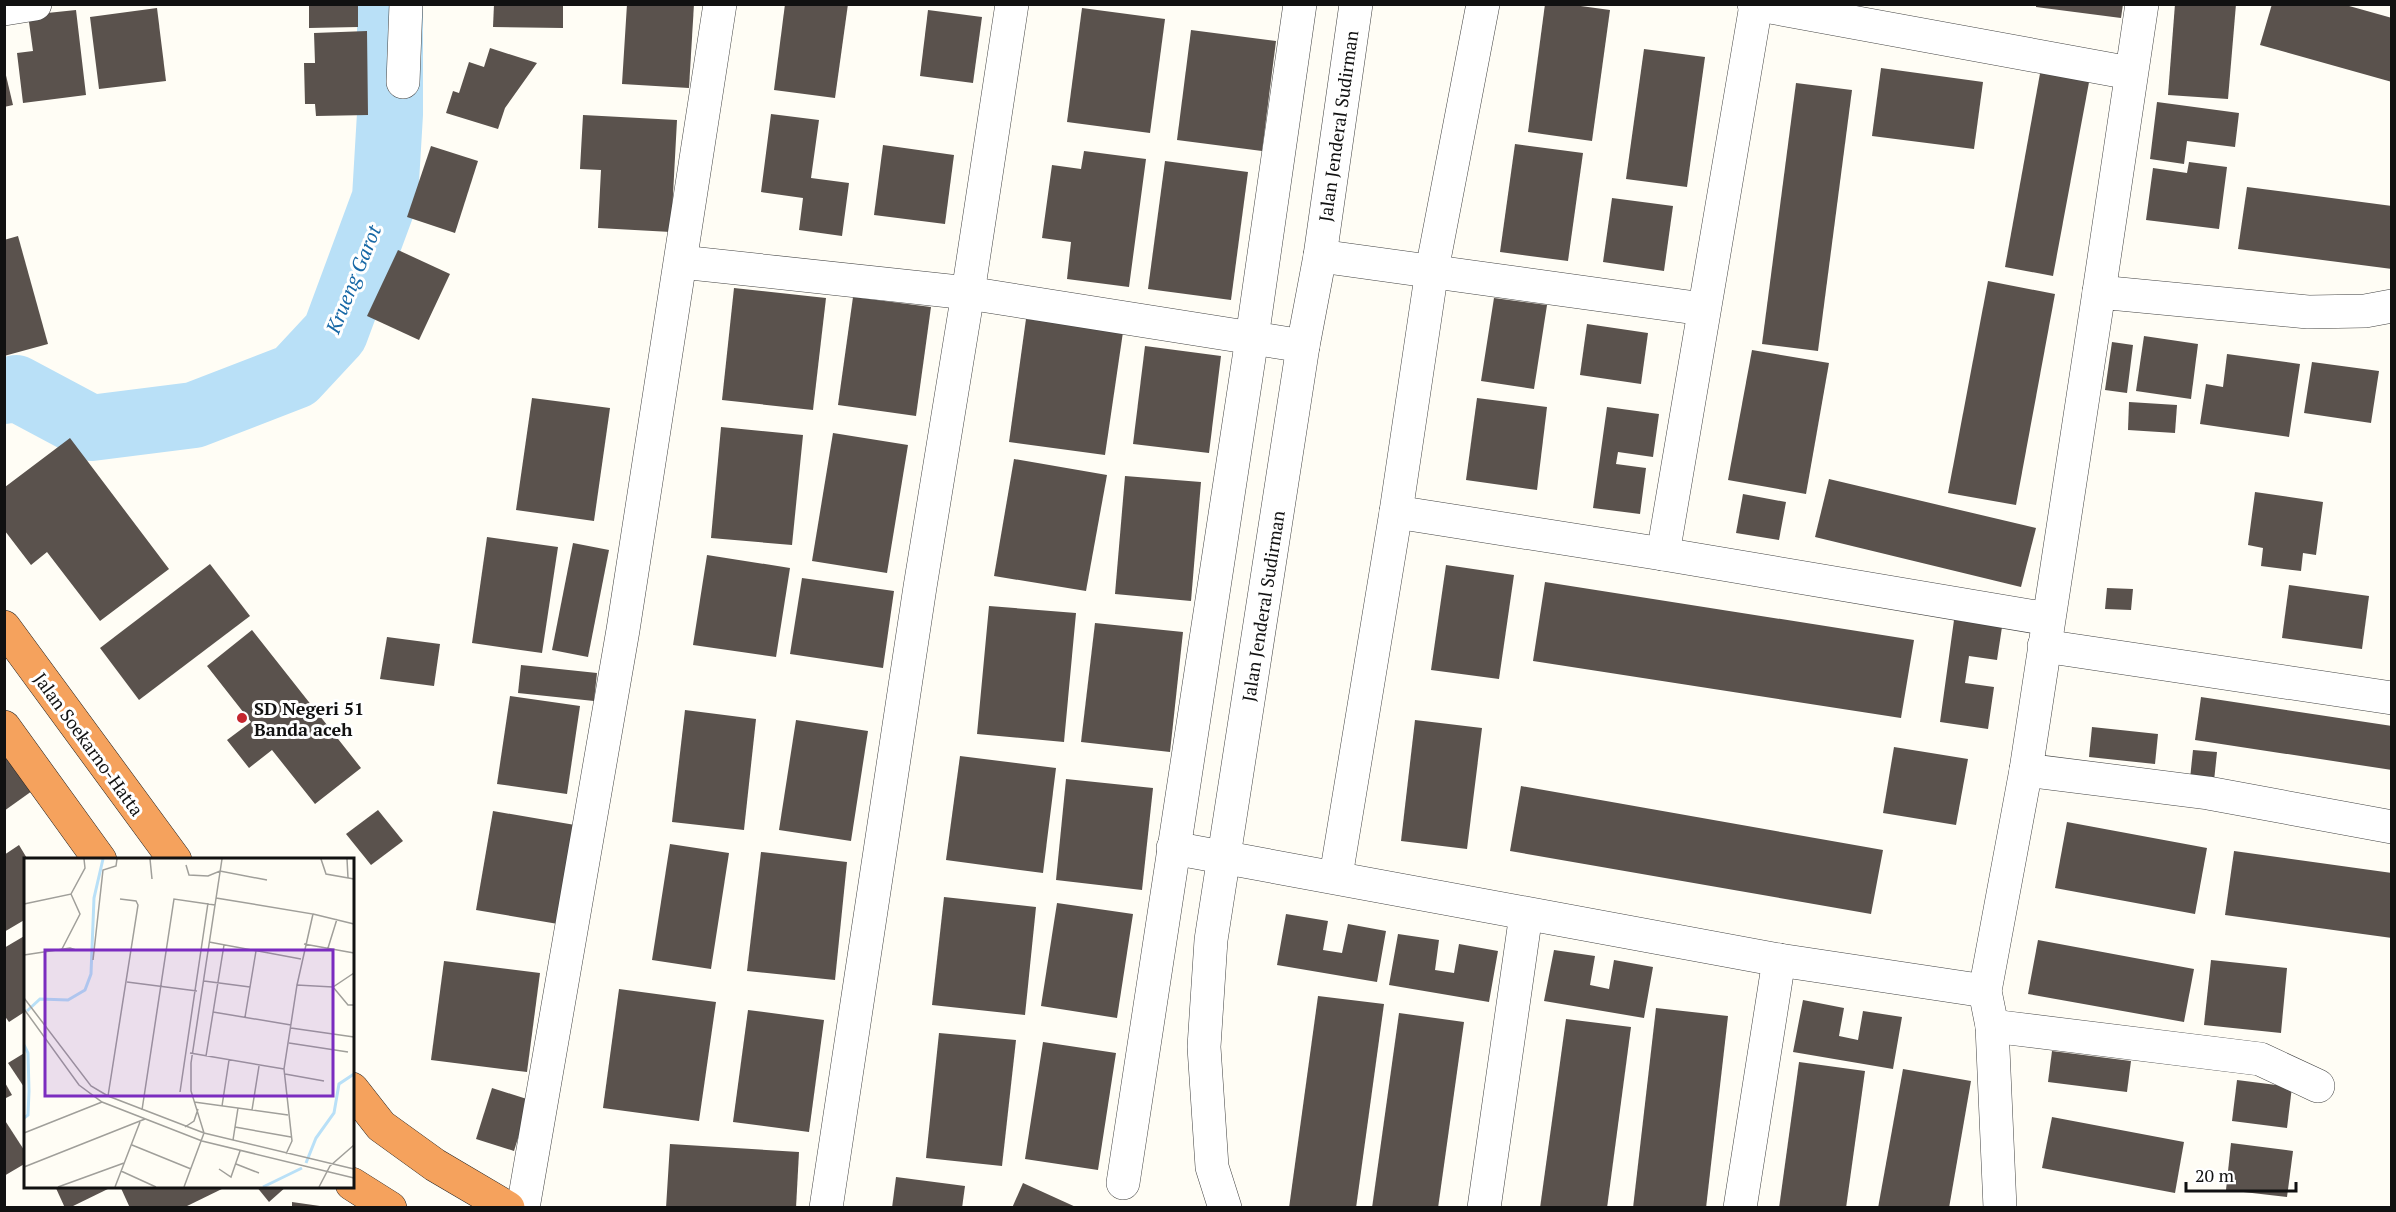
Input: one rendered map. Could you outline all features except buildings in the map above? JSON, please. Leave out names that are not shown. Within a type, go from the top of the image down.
[{"type":"highway","name":"Jalan Soekarno-Hatta","points":[[4,627],[173,858]]},
{"type":"highway","points":[[4,728],[99,858]]},
{"type":"highway","points":[[354,1092],[381,1126],[435,1165],[508,1208]]},
{"type":"highway","points":[[354,1185],[390,1208]]},
{"type":"street","points":[[4,9],[35,4]]},
{"type":"street","points":[[403,82],[406,4]]},
{"type":"street","points":[[523,1208],[623,630],[720,4]]},
{"type":"street","points":[[826,1208],[920,587],[1012,4]]},
{"type":"street","points":[[1123,1183],[1252,338],[1300,4]]},
{"type":"street","name":"Jalan Jenderal Sudirman","points":[[1225,1208],[1212,1167],[1204,1047],[1210,940],[1303,346],[1320,256],[1356,4]]},
{"type":"street","points":[[1336,876],[1396,512],[1432,270],[1483,4]]},
{"type":"street","points":[[2000,1208],[1992,1026],[1985,991],[2026,770],[2142,4]]},
{"type":"street","points":[[1663,554],[1755,5],[2130,73]]},
{"type":"street","points":[[1320,256],[1703,309]]},
{"type":"street","points":[[681,262],[968,293],[1303,346]]},
{"type":"street","points":[[2099,292],[2308,312],[2365,311],[2391,306]]},
{"type":"street","points":[[1396,512],[1663,554],[2046,633],[2391,698]]},
{"type":"street","points":[[2026,770],[2208,793],[2391,827]]},
{"type":"street","points":[[1173,848],[1336,876],[1526,914],[1779,960],[1985,991]]},
{"type":"street","points":[[1484,1208],[1526,914]]},
{"type":"street","points":[[1740,1208],[1779,960]]},
{"type":"street","points":[[1992,1026],[2260,1059],[2318,1086]]},
{"type":"waterway","name":"Krueng Garot","points":[[4,391],[16,388],[91,428],[194,415],[295,376],[335,333],[385,198],[390,114],[390,4]]},
{"type":"place","name":"SD Negeri 51 Banda aceh","points":[[242,718]]}]
